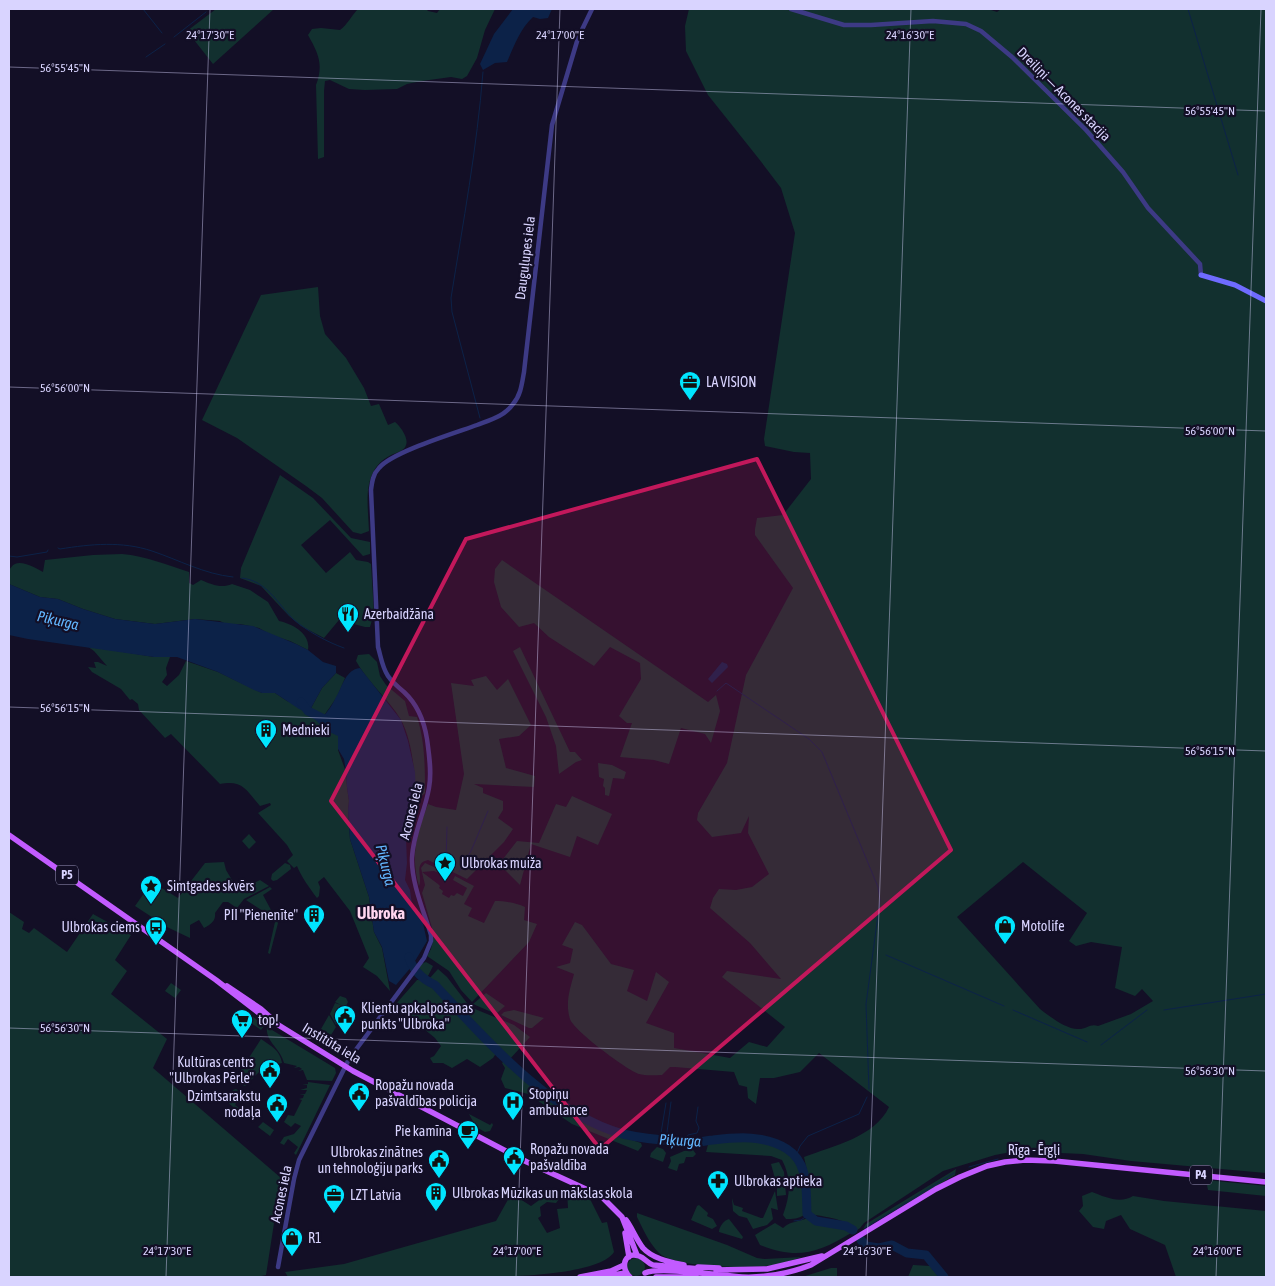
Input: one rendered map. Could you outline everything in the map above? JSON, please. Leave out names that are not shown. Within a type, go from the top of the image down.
[{"type":"main road","name":"Dreiliņi — Acones stacija","points":[[1201,275],[1235,285],[1266,301]]},
{"type":"main road","name":"Institūta iela","points":[[9,835],[216,980],[261,1009],[273,1021],[345,1066],[527,1162],[594,1193],[606,1200],[616,1210]]},
{"type":"main road","name":"Rīga - Ērgļi","points":[[643,1275],[652,1271],[743,1277],[768,1276],[795,1270],[811,1265],[944,1184],[974,1171],[1005,1162],[1025,1160],[1054,1161],[1266,1182]]},
{"type":"main road","name":"P5","points":[[616,1210],[629,1224],[644,1248],[653,1256],[685,1266],[728,1270]]},
{"type":"main road","points":[[580,1277],[624,1265],[629,1257],[625,1233],[616,1210]]},
{"type":"main road","name":"P5","points":[[622,1217],[637,1255]]},
{"type":"main road","points":[[629,1257],[637,1255],[646,1262],[647,1269],[643,1275]]},
{"type":"main road","name":"Rīga - Ērgļi","points":[[646,1262],[653,1265],[721,1271],[767,1269],[824,1256]]},
{"type":"main road","points":[[599,1277],[628,1275],[624,1265]]},
{"type":"main road","points":[[656,1277],[715,1277]]},
{"type":"main road","name":"P4","points":[[735,1277],[743,1277]]},
{"type":"street","name":"Dauguļupes iela","points":[[412,449],[493,419],[512,406],[518,398],[524,372],[552,125],[578,38],[592,9]]},
{"type":"street","name":"Dreiliņi — Acones stacija","points":[[791,9],[844,25],[933,21],[966,24],[981,31],[1012,57],[1104,150],[1123,172],[1148,208],[1200,264],[1201,275]]},
{"type":"street","name":"Acones iela","points":[[278,1268],[299,1160],[345,1066],[420,964],[428,951],[431,941],[431,935],[414,878],[412,855],[415,834],[430,786],[430,758],[425,726],[419,709],[388,675],[378,647],[371,490],[372,480],[386,461],[412,449]]},
{"type":"highlighted area","points":[[757,459],[951,850],[600,1149],[331,801],[466,539]]},
{"type":"green space","points":[[216,9],[274,9],[213,64],[187,31]]},
{"type":"green space","points":[[358,9],[426,9],[437,13],[440,9],[495,9],[485,30],[477,58],[467,76],[462,79],[451,77],[407,84],[397,89],[365,90],[349,89],[330,80],[325,81],[324,157],[318,159],[316,85],[320,65],[317,53],[308,35],[312,29],[340,30]]},
{"type":"green space","points":[[689,9],[988,9],[997,12],[1001,9],[1266,9],[1266,1173],[1131,1161],[1083,1154],[1016,1151],[995,1155],[943,1171],[864,1223],[856,1231],[847,1223],[810,1214],[808,1175],[804,1157],[864,1133],[883,1117],[889,1107],[819,1053],[800,1072],[774,1078],[760,1078],[756,1104],[748,1098],[747,1087],[739,1085],[734,1072],[670,1067],[662,1075],[639,1074],[601,1049],[580,1032],[570,1019],[568,1002],[574,974],[556,967],[570,963],[573,949],[562,945],[575,922],[582,925],[611,964],[634,970],[627,991],[647,1001],[656,972],[669,982],[646,1023],[674,1033],[674,1048],[730,1058],[749,1042],[767,1047],[785,1027],[722,977],[727,971],[781,979],[750,943],[710,908],[713,898],[719,889],[736,890],[752,887],[769,874],[748,833],[749,816],[741,833],[712,837],[697,820],[698,813],[727,763],[746,675],[793,588],[755,535],[755,529],[757,518],[783,515],[811,479],[810,453],[765,446],[764,439],[795,233],[781,188],[708,95],[686,51],[685,26]],"holes":[[[1023,862],[1087,913],[1069,941],[1076,946],[1091,942],[1122,947],[1115,988],[1135,996],[1142,989],[1153,1001],[1131,1014],[1098,1026],[1093,1025],[1079,1029],[1064,1025],[1040,1009],[957,917]]]},
{"type":"green space","points":[[318,287],[320,316],[325,334],[346,358],[364,388],[371,406],[379,404],[388,425],[395,422],[401,429],[407,442],[404,449],[381,461],[375,469],[368,488],[369,531],[361,534],[353,532],[322,498],[306,486],[237,438],[202,420],[261,295]]},
{"type":"green space","points":[[280,475],[313,498],[351,538],[370,542],[370,554],[363,556],[330,520],[301,545],[326,573],[350,552],[356,560],[371,564],[374,613],[370,627],[339,620],[324,638],[301,626],[261,586],[240,578],[241,568]]},
{"type":"green space","points":[[122,554],[148,559],[189,572],[189,583],[193,585],[201,580],[220,586],[232,584],[250,590],[268,602],[279,621],[295,627],[304,635],[307,639],[308,650],[259,628],[240,624],[226,624],[220,621],[195,619],[155,624],[115,619],[58,599],[40,597],[9,584],[9,570],[18,563],[29,565],[43,572],[45,560]]},
{"type":"green space","points":[[502,560],[708,702],[716,695],[720,711],[711,743],[705,734],[681,728],[669,764],[654,760],[620,757],[632,723],[627,723],[619,716],[641,679],[640,663],[610,647],[594,666],[549,637],[534,623],[519,627],[501,607],[494,582],[495,569]]},
{"type":"green space","points":[[87,646],[154,657],[170,657],[166,668],[167,675],[162,682],[167,686],[179,675],[186,661],[218,672],[262,693],[275,693],[287,701],[310,710],[322,688],[336,673],[345,678],[337,697],[323,717],[322,725],[325,730],[338,735],[338,750],[346,772],[350,839],[369,897],[374,932],[382,948],[390,991],[377,976],[363,967],[369,958],[350,911],[324,877],[318,882],[320,887],[317,898],[297,866],[294,868],[287,861],[293,855],[287,845],[258,813],[271,805],[270,803],[260,806],[239,785],[220,784],[171,734],[165,738],[139,710],[138,704],[132,699],[130,700],[121,689],[92,672],[88,667],[96,668],[94,662],[107,666]]},
{"type":"green space","points":[[520,647],[570,752],[575,752],[582,760],[559,774],[556,746],[546,717],[513,651]]},
{"type":"green space","points":[[369,654],[377,662],[380,676],[386,685],[405,701],[409,716],[417,717],[422,735],[425,764],[425,793],[421,797],[416,796],[414,767],[405,728],[391,705],[366,677],[356,661],[358,655]]},
{"type":"green space","points":[[486,676],[497,690],[508,679],[531,725],[519,736],[499,739],[506,768],[535,776],[534,787],[474,784],[483,788],[483,793],[503,801],[503,810],[498,818],[513,829],[504,842],[467,879],[428,860],[421,864],[419,886],[415,864],[416,844],[428,804],[456,810],[464,774],[451,683],[474,686],[471,680]]},
{"type":"green space","points":[[598,763],[612,765],[626,772],[624,779],[613,778],[609,796],[605,795],[604,779],[599,777]]},
{"type":"green space","points":[[572,796],[612,814],[598,845],[577,836],[570,857],[531,844],[520,885],[499,864],[517,841],[539,843],[556,804],[566,807]]},
{"type":"green space","points":[[249,834],[256,842],[249,849],[242,841]]},
{"type":"green space","points":[[224,862],[226,870],[235,885],[238,881],[252,884],[260,880],[269,886],[244,899],[237,908],[228,902],[223,902],[215,913],[214,920],[209,925],[204,928],[199,920],[190,925],[190,938],[167,927],[135,906],[152,882],[178,898],[205,863]]},
{"type":"green space","points":[[285,863],[290,865],[291,869],[273,881],[271,879],[272,874]]},
{"type":"green space","points":[[425,863],[443,871],[441,874],[434,871],[422,872],[438,884],[439,888],[443,891],[442,894],[449,898],[457,893],[463,896],[467,888],[453,880],[455,876],[474,886],[464,904],[472,908],[468,916],[484,923],[495,901],[503,901],[525,907],[524,920],[537,924],[529,942],[472,1002],[461,990],[449,971],[427,956],[431,949],[434,935],[422,893],[425,885],[421,868]]},
{"type":"green space","points":[[270,887],[272,889],[263,895],[278,923],[270,954],[268,953],[275,922],[274,918],[246,900]]},
{"type":"green space","points":[[9,912],[24,922],[22,929],[29,933],[34,928],[67,952],[93,914],[131,935],[115,960],[127,971],[111,994],[167,1039],[153,1068],[281,1178],[266,1275],[257,1277],[9,1277]]},
{"type":"green space","points":[[426,962],[433,966],[427,978],[417,970],[421,964]]},
{"type":"green space","points":[[438,969],[447,977],[470,1007],[514,1025],[530,1037],[509,1060],[438,983],[429,979]]},
{"type":"green space","points":[[417,980],[435,988],[497,1052],[493,1058],[480,1067],[467,1059],[452,1068],[443,1063],[433,1063],[430,1058],[434,1056],[441,1046],[435,1038],[395,1005]]},
{"type":"green space","points":[[171,983],[181,990],[175,998],[165,991]]},
{"type":"green space","points":[[486,993],[505,1006],[496,1014],[473,1004]]},
{"type":"green space","points":[[340,996],[346,998],[348,1002],[336,1025],[330,1014],[335,1003],[341,1005],[335,1002]]},
{"type":"green space","points":[[514,1010],[544,1018],[532,1028],[529,1028],[501,1015],[504,1012]]},
{"type":"green space","points":[[240,1015],[250,1015],[265,1025],[261,1030]]},
{"type":"green space","points":[[329,1015],[336,1027],[331,1035],[321,1029]]},
{"type":"green space","points":[[267,1027],[335,1068],[336,1073],[332,1081],[307,1080],[303,1070],[298,1071],[302,1069],[299,1067],[294,1068],[297,1066],[284,1063],[280,1053],[268,1037]]},
{"type":"green space","points":[[261,1039],[272,1046],[282,1063],[270,1066],[259,1072],[245,1086],[237,1083],[241,1077],[238,1075]]},
{"type":"green space","points":[[505,1060],[568,1109],[602,1128],[641,1143],[642,1146],[638,1151],[572,1124],[528,1094],[505,1088],[501,1079],[505,1068],[502,1063]]},
{"type":"green space","points":[[308,1082],[330,1085],[296,1155],[294,1153],[298,1147],[288,1139],[284,1145],[280,1143],[284,1137],[294,1134],[301,1126],[295,1123],[291,1127],[284,1122],[288,1115],[294,1116],[302,1100],[299,1099],[303,1098],[304,1095],[299,1095],[305,1094],[307,1090],[300,1090],[307,1088],[307,1085],[302,1085],[308,1084]]},
{"type":"green space","points":[[236,1089],[243,1093],[235,1105],[246,1113],[244,1116],[226,1101],[233,1090]]},
{"type":"green space","points":[[469,1114],[490,1125],[492,1123],[490,1131],[485,1132],[476,1127]]},
{"type":"green space","points":[[263,1122],[274,1130],[270,1136],[258,1127]]},
{"type":"green space","points":[[727,1139],[769,1144],[788,1152],[800,1168],[804,1215],[786,1219],[783,1215],[787,1201],[789,1181],[782,1160],[771,1156],[706,1152],[709,1141]]},
{"type":"green space","points":[[657,1147],[663,1149],[666,1153],[663,1162],[650,1157]]},
{"type":"green space","points":[[693,1150],[696,1154],[693,1157],[686,1157],[684,1163],[679,1164],[677,1171],[668,1168],[671,1161],[670,1157],[684,1151]]},
{"type":"green space","points":[[779,1162],[784,1172],[786,1195],[777,1196],[777,1186],[771,1164]]},
{"type":"green space","points":[[956,1169],[955,1175],[863,1229],[866,1224]]},
{"type":"green space","points":[[1206,1180],[1266,1186],[1266,1196],[1208,1190]]},
{"type":"green space","points":[[567,1191],[590,1199],[602,1223],[607,1222],[614,1252],[597,1264],[569,1271],[517,1276],[288,1277],[285,1272],[344,1264],[496,1221],[510,1196],[520,1199],[531,1206],[549,1193],[559,1199],[556,1203],[547,1202],[540,1207],[541,1216],[538,1218],[547,1233],[560,1228],[557,1209],[568,1208]]},
{"type":"green space","points":[[775,1191],[778,1210],[771,1208],[773,1219],[767,1225],[753,1229],[747,1218],[739,1216],[733,1211],[732,1198],[734,1205],[743,1208],[742,1211],[763,1218]]},
{"type":"green space","points":[[1092,1192],[1118,1200],[1133,1196],[1266,1211],[1266,1277],[1176,1277],[1165,1245],[1130,1229],[1121,1215],[1106,1221],[1104,1229],[1093,1227],[1079,1211],[1083,1206],[1082,1196]]},
{"type":"green space","points":[[699,1205],[708,1213],[707,1216],[713,1219],[717,1226],[712,1229],[691,1220]]},
{"type":"green space","points":[[637,1213],[727,1245],[757,1258],[802,1257],[775,1265],[755,1267],[710,1266],[679,1262],[667,1258],[655,1249],[637,1217]]},
{"type":"green space","points":[[808,1218],[816,1222],[849,1229],[851,1233],[817,1250],[796,1253],[773,1250],[760,1245],[755,1235],[775,1223],[783,1228]]},
{"type":"green space","points":[[729,1219],[743,1237],[742,1239],[719,1232],[722,1224]]},
{"type":"green space","points":[[636,1258],[642,1261],[645,1267],[642,1273],[636,1276],[630,1273],[627,1267],[630,1261]]},
{"type":"green space","points":[[913,1265],[930,1266],[939,1277],[908,1277]]},
{"type":"green space","points":[[837,1268],[837,1277],[802,1277]]},
{"type":"water","points":[[513,9],[552,9],[548,18],[540,19],[533,17],[528,22],[507,62],[495,63],[483,70],[480,64],[494,34]]},
{"type":"water","points":[[9,584],[40,597],[58,599],[115,619],[155,624],[195,619],[253,626],[308,650],[323,662],[336,666],[336,673],[322,688],[307,712],[299,709],[275,693],[262,693],[218,672],[177,657],[154,657],[9,635]]},
{"type":"water","points":[[722,662],[727,664],[728,667],[712,683],[708,679]]},
{"type":"water","points":[[360,668],[401,720],[415,772],[416,796],[406,838],[407,863],[405,880],[410,890],[412,904],[422,919],[427,941],[412,966],[396,985],[389,981],[382,947],[374,932],[369,897],[350,839],[346,772],[344,759],[338,749],[338,736],[325,730],[313,717],[316,713],[323,717],[332,705],[348,675],[355,669]]},
{"type":"waterway","points":[[143,9],[162,33]]},
{"type":"waterway","points":[[1188,9],[1238,175]]},
{"type":"waterway","points":[[174,37],[206,12]]},
{"type":"waterway","points":[[146,57],[165,44]]},
{"type":"waterway","points":[[480,418],[452,312],[451,298],[465,214],[483,72]]},
{"type":"waterway","points":[[58,548],[106,544],[129,546],[152,551],[212,573],[233,577]]},
{"type":"waterway","points":[[9,556],[17,557],[47,552],[48,550]]},
{"type":"waterway","points":[[242,578],[258,583],[265,588],[293,619],[304,628],[344,648]]},
{"type":"waterway","points":[[717,691],[726,683],[809,739],[822,752],[878,887],[880,900],[866,1004],[869,1089]]},
{"type":"waterway","name":"Piķurga","points":[[301,702],[308,711],[324,719]]},
{"type":"waterway","points":[[459,872],[471,851],[488,811]]},
{"type":"waterway","points":[[446,862],[447,827]]},
{"type":"waterway","points":[[886,955],[1004,1006]]},
{"type":"waterway","name":"Piķurga","points":[[409,957],[419,974],[435,985],[497,1051],[520,1072],[570,1110],[596,1124],[636,1137],[693,1142],[751,1138],[779,1144],[794,1155],[803,1169],[807,1214],[816,1221],[846,1226],[853,1230]]},
{"type":"waterway","points":[[1164,1010],[1266,994]]},
{"type":"waterway","points":[[1013,1010],[1087,1042]]},
{"type":"waterway","points":[[1101,1045],[1147,1010]]},
{"type":"waterway","points":[[796,1156],[800,1146],[808,1136],[859,1114],[867,1097]]},
{"type":"waterway","points":[[666,1140],[671,1102]]},
{"type":"waterway","points":[[660,1139],[666,1103]]},
{"type":"waterway","points":[[684,1141],[688,1135],[697,1133],[699,1128],[696,1121],[698,1107]]},
{"type":"waterway","points":[[969,1167],[998,1159]]},
{"type":"waterway","points":[[865,1228],[954,1173]]},
{"type":"waterway","points":[[794,1221],[801,1220],[808,1215]]},
{"type":"waterway","name":"Piķurga","points":[[861,1240],[866,1246],[879,1248],[892,1245],[907,1253],[926,1255],[944,1277]]},
{"type":"place","name":"LA VISION","points":[[690,401]]},
{"type":"place","name":"Azerbaidžāna","points":[[348,633]]},
{"type":"place","name":"Mednieki","points":[[266,749]]},
{"type":"place","name":"Ulbrokas muiža","points":[[445,882]]},
{"type":"place","name":"Simtgades skvērs","points":[[151,905]]},
{"type":"place","name":"PII \"Pienenīte\"","points":[[314,934]]},
{"type":"place","name":"Motolife","points":[[1005,945]]},
{"type":"place","name":"Ulbrokas ciems","points":[[156,946]]},
{"type":"place","name":"Klientu apkalpošanas punkts \"Ulbroka\"","points":[[345,1035]]},
{"type":"place","name":"top!","points":[[242,1039]]},
{"type":"place","name":"Kultūras centrs \"Ulbrokas Pērle\"","points":[[270,1089]]},
{"type":"place","name":"Ropažu novada pašvaldības policija","points":[[359,1112]]},
{"type":"place","name":"Stopiņu ambulance","points":[[513,1121]]},
{"type":"place","name":"Dzimtsarakstu nodaļa","points":[[277,1123]]},
{"type":"place","name":"Pie kamīna","points":[[468,1150]]},
{"type":"place","name":"Ropažu novada pašvaldība","points":[[514,1176]]},
{"type":"place","name":"Ulbrokas zinātnes un tehnoloģiju parks","points":[[439,1179]]},
{"type":"place","name":"Ulbrokas aptieka","points":[[718,1200]]},
{"type":"place","name":"Ulbrokas Mūzikas un mākslas skola","points":[[436,1212]]},
{"type":"place","name":"LZT Latvia","points":[[334,1214]]},
{"type":"place","name":"R1","points":[[292,1257]]},
{"type":"district","name":"Ulbroka","points":[[381,913]]}]
